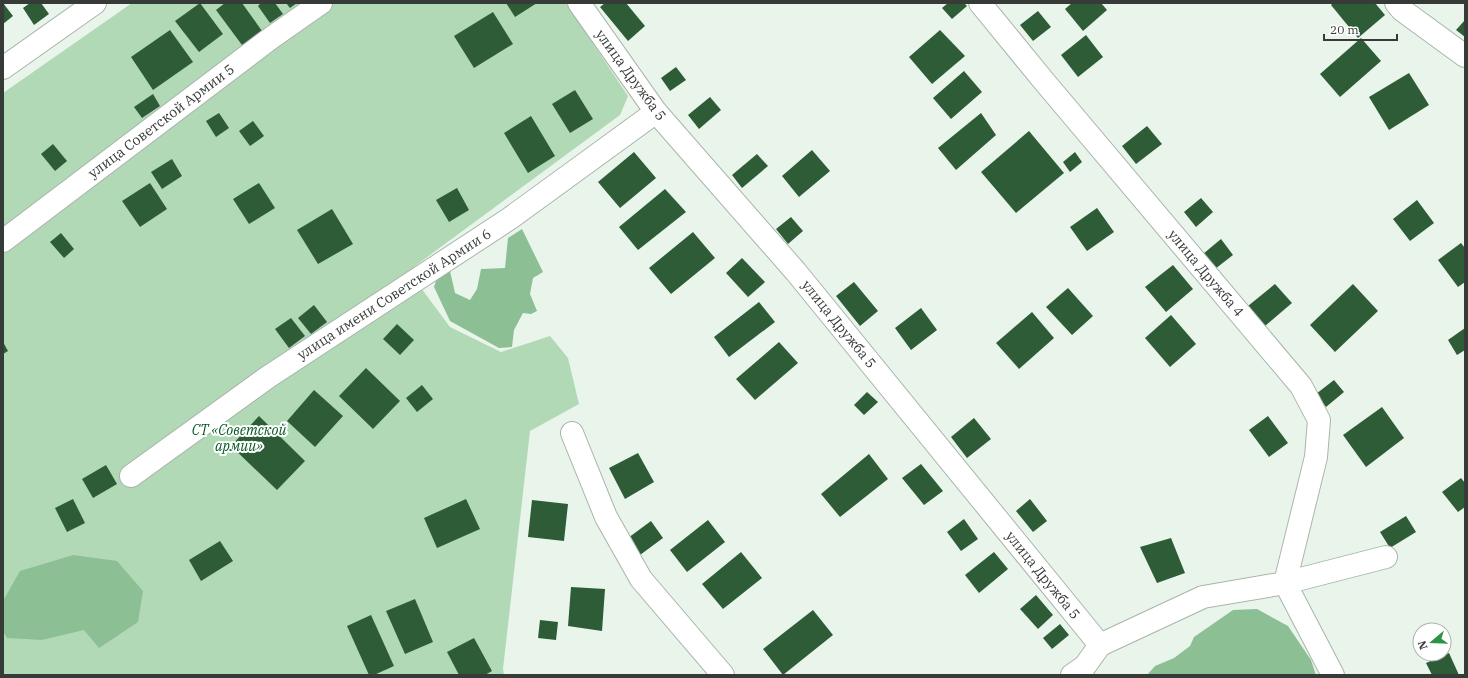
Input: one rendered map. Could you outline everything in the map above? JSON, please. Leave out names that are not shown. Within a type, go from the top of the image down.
[{"type":"street","points":[[3,68],[95,3]]},
{"type":"street","name":"улица Советской Армии 5","points":[[3,241],[271,38],[321,3]]},
{"type":"street","name":"улица Дружба 5","points":[[579,3],[656,112],[796,272],[1100,645]]},
{"type":"street","name":"улица Дружба 4","points":[[980,3],[1042,80],[1301,386],[1319,420],[1316,457],[1285,582]]},
{"type":"street","points":[[1396,3],[1402,10],[1465,56]]},
{"type":"street","name":"улица имени Советской Армии 6","points":[[131,476],[268,377],[509,219],[656,112]]},
{"type":"street","points":[[572,433],[606,517],[641,579],[723,675]]},
{"type":"street","points":[[1072,675],[1085,666],[1100,645],[1203,597],[1285,582],[1386,557]]},
{"type":"street","points":[[1285,582],[1333,675]]},
{"type":"green space","name":"СТ «Советской армии»","points":[[132,3],[566,3],[628,96],[620,115],[415,266],[421,288],[450,327],[501,352],[550,336],[568,358],[579,404],[530,431],[503,669],[504,675],[3,675],[3,93]]},
{"type":"shaded area","points":[[522,229],[543,272],[533,278],[530,294],[537,311],[531,314],[523,313],[514,330],[512,347],[499,348],[450,321],[434,287],[438,275],[450,271],[455,293],[470,300],[477,289],[481,269],[505,268],[508,238]]},
{"type":"shaded area","points":[[73,555],[117,561],[143,591],[138,622],[99,648],[84,630],[42,640],[7,638],[3,631],[3,601],[20,571]]},
{"type":"shaded area","points":[[1257,609],[1288,626],[1311,660],[1316,675],[1147,675],[1155,666],[1174,658],[1190,646],[1194,637],[1233,610]]},
{"type":"building","points":[[3,3],[13,16],[3,24]]},
{"type":"building","points":[[30,3],[41,3],[49,14],[34,25],[23,8]]},
{"type":"building","points":[[200,3],[223,34],[199,52],[175,21]]},
{"type":"building","points":[[225,3],[242,3],[262,31],[242,45],[216,10]]},
{"type":"building","points":[[261,3],[275,3],[283,14],[270,23],[258,6]]},
{"type":"building","points":[[286,3],[297,3],[290,8]]},
{"type":"building","points":[[506,3],[537,3],[515,17]]},
{"type":"building","points":[[605,3],[626,3],[645,26],[628,41],[600,7]]},
{"type":"building","points":[[948,3],[964,3],[967,6],[952,19],[942,8]]},
{"type":"building","points":[[1072,3],[1101,3],[1107,10],[1083,31],[1065,9]]},
{"type":"building","points":[[1333,3],[1375,3],[1385,15],[1358,38],[1331,5]]},
{"type":"building","points":[[1038,11],[1051,27],[1033,41],[1020,25]]},
{"type":"building","points":[[493,12],[513,44],[474,68],[454,36]]},
{"type":"building","points":[[1465,20],[1465,37],[1456,30]]},
{"type":"building","points":[[170,30],[193,62],[153,90],[131,57]]},
{"type":"building","points":[[940,30],[965,56],[932,84],[909,57]]},
{"type":"building","points":[[1086,35],[1103,57],[1078,77],[1061,55]]},
{"type":"building","points":[[1361,38],[1381,61],[1340,97],[1320,74]]},
{"type":"building","points":[[676,67],[686,80],[670,91],[661,78]]},
{"type":"building","points":[[964,71],[982,92],[951,119],[933,98]]},
{"type":"building","points":[[1409,73],[1429,105],[1389,130],[1369,97]]},
{"type":"building","points":[[575,90],[593,119],[570,133],[552,104]]},
{"type":"building","points":[[153,94],[160,106],[142,118],[134,107]]},
{"type":"building","points":[[710,97],[721,110],[699,129],[688,115]]},
{"type":"building","points":[[219,113],[229,128],[216,137],[206,121]]},
{"type":"building","points":[[981,113],[996,135],[956,170],[938,148]]},
{"type":"building","points":[[531,116],[555,156],[528,173],[504,133]]},
{"type":"building","points":[[253,121],[264,136],[250,146],[239,131]]},
{"type":"building","points":[[1147,126],[1162,144],[1136,164],[1122,146]]},
{"type":"building","points":[[1029,131],[1064,173],[1016,213],[981,172]]},
{"type":"building","points":[[53,144],[67,161],[55,171],[41,154]]},
{"type":"building","points":[[812,150],[830,171],[799,197],[782,176]]},
{"type":"building","points":[[634,152],[656,178],[620,208],[598,182]]},
{"type":"building","points":[[1075,152],[1082,162],[1070,172],[1063,162]]},
{"type":"building","points":[[757,154],[768,166],[742,188],[732,175]]},
{"type":"building","points":[[172,159],[182,176],[162,189],[151,172]]},
{"type":"building","points":[[150,183],[167,209],[140,227],[122,201]]},
{"type":"building","points":[[259,183],[275,208],[249,224],[233,199]]},
{"type":"building","points":[[457,188],[469,210],[449,222],[436,200]]},
{"type":"building","points":[[665,189],[686,212],[638,250],[619,227]]},
{"type":"building","points":[[1201,198],[1213,212],[1196,227],[1184,212]]},
{"type":"building","points":[[1417,200],[1434,223],[1410,241],[1393,219]]},
{"type":"building","points":[[1097,208],[1114,232],[1087,251],[1070,227]]},
{"type":"building","points":[[332,209],[353,244],[318,264],[297,230]]},
{"type":"building","points":[[791,217],[803,231],[788,244],[776,229]]},
{"type":"building","points":[[693,232],[715,258],[671,294],[649,268]]},
{"type":"building","points":[[61,233],[74,249],[64,258],[50,242]]},
{"type":"building","points":[[1221,239],[1233,255],[1215,269],[1203,254]]},
{"type":"building","points":[[1461,243],[1465,248],[1465,282],[1458,287],[1438,260]]},
{"type":"building","points":[[742,258],[765,282],[748,297],[726,273]]},
{"type":"building","points":[[1173,265],[1193,289],[1166,312],[1145,287]]},
{"type":"building","points":[[854,282],[878,311],[860,326],[836,296]]},
{"type":"building","points":[[1275,284],[1292,303],[1265,326],[1248,306]]},
{"type":"building","points":[[1353,284],[1378,311],[1335,352],[1310,325]]},
{"type":"building","points":[[1068,288],[1093,316],[1072,335],[1046,307]]},
{"type":"building","points":[[759,302],[775,322],[729,357],[714,337]]},
{"type":"building","points":[[314,305],[327,322],[311,334],[298,318]]},
{"type":"building","points":[[921,308],[937,330],[911,350],[895,328]]},
{"type":"building","points":[[1032,312],[1054,338],[1019,369],[996,343]]},
{"type":"building","points":[[1171,315],[1196,344],[1170,367],[1145,338]]},
{"type":"building","points":[[291,318],[305,336],[289,348],[275,329]]},
{"type":"building","points":[[397,324],[414,340],[400,355],[383,339]]},
{"type":"building","points":[[1465,328],[1465,350],[1457,355],[1448,340]]},
{"type":"building","points":[[3,342],[8,351],[3,354]]},
{"type":"building","points":[[779,342],[798,363],[755,400],[736,379]]},
{"type":"building","points":[[366,368],[400,401],[373,429],[339,396]]},
{"type":"building","points":[[1334,380],[1344,392],[1326,407],[1316,394]]},
{"type":"building","points":[[422,385],[433,399],[417,412],[406,398]]},
{"type":"building","points":[[314,390],[343,416],[315,447],[287,421]]},
{"type":"building","points":[[867,392],[878,402],[864,415],[854,405]]},
{"type":"building","points":[[1382,407],[1404,438],[1366,467],[1343,435]]},
{"type":"building","points":[[259,416],[305,461],[277,490],[231,446]]},
{"type":"building","points":[[1268,416],[1288,443],[1269,457],[1249,430]]},
{"type":"building","points":[[974,418],[991,439],[967,458],[951,437]]},
{"type":"building","points":[[638,453],[654,482],[625,499],[609,468]]},
{"type":"building","points":[[869,454],[888,479],[840,517],[821,494]]},
{"type":"building","points":[[921,464],[943,491],[924,505],[902,478]]},
{"type":"building","points":[[106,465],[117,484],[93,498],[82,479]]},
{"type":"building","points":[[1461,478],[1465,483],[1465,507],[1458,512],[1442,492]]},
{"type":"building","points":[[73,499],[85,523],[67,532],[55,508]]},
{"type":"building","points":[[466,499],[480,529],[437,548],[424,518]]},
{"type":"building","points":[[1030,499],[1047,521],[1033,532],[1016,511]]},
{"type":"building","points":[[532,500],[568,504],[564,541],[528,537]]},
{"type":"building","points":[[1406,516],[1416,532],[1390,548],[1380,532]]},
{"type":"building","points":[[964,519],[978,539],[961,551],[947,532]]},
{"type":"building","points":[[708,520],[725,542],[687,572],[670,550]]},
{"type":"building","points":[[651,521],[663,538],[640,555],[628,538]]},
{"type":"building","points":[[1171,538],[1185,573],[1157,583],[1140,547]]},
{"type":"building","points":[[220,541],[233,561],[201,581],[189,560]]},
{"type":"building","points":[[741,552],[762,578],[723,609],[702,584]]},
{"type":"building","points":[[994,552],[1008,569],[979,593],[965,575]]},
{"type":"building","points":[[571,587],[605,589],[602,631],[568,626]]},
{"type":"building","points":[[1036,595],[1053,615],[1038,629],[1020,609]]},
{"type":"building","points":[[415,599],[433,642],[405,654],[386,611]]},
{"type":"building","points":[[813,610],[833,635],[783,675],[763,649]]},
{"type":"building","points":[[371,615],[394,666],[374,675],[369,675],[347,626]]},
{"type":"building","points":[[540,620],[558,622],[556,640],[538,638]]},
{"type":"building","points":[[1060,624],[1069,635],[1052,649],[1043,638]]},
{"type":"building","points":[[474,638],[492,671],[485,675],[459,675],[447,652]]},
{"type":"building","points":[[1452,660],[1459,675],[1432,675],[1426,663],[1452,662]]}]
